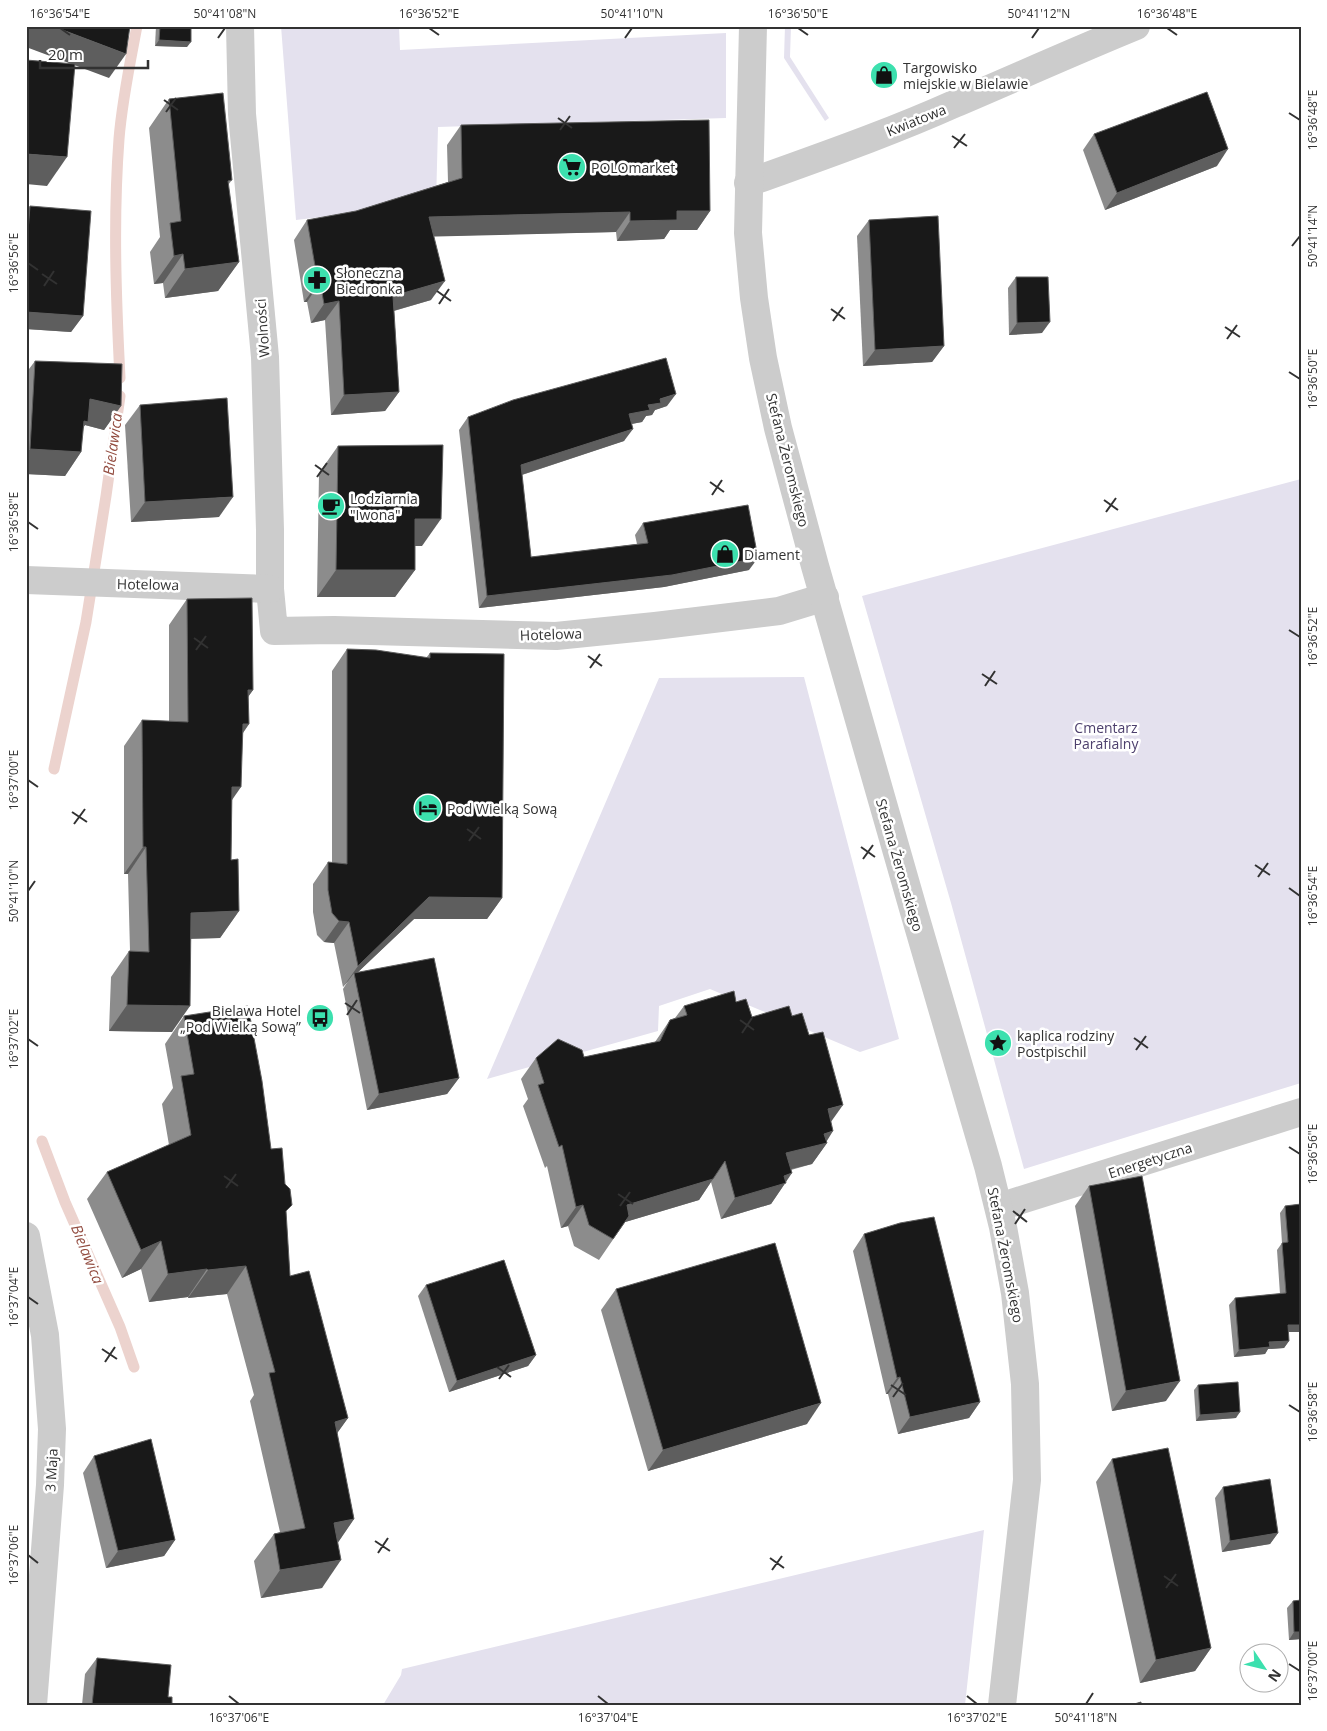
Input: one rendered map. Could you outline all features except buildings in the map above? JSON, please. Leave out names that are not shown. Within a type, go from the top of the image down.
[{"type":"street","name":"Wolności","points":[[240,26],[242,114],[265,356],[270,588],[274,631]]},
{"type":"street","name":"Stefana Żeromskiego","points":[[752,26],[748,233],[763,358],[778,428],[999,1207],[1015,1293],[1025,1384],[1028,1457],[1026,1500],[1002,1705]]},
{"type":"street","name":"Kwiatowa","points":[[748,184],[855,145],[1136,26]]},
{"type":"street","name":"Hotelowa","points":[[26,580],[270,588]]},
{"type":"street","name":"Hotelowa","points":[[274,631],[334,630],[556,636],[779,611],[825,597]]},
{"type":"street","name":"Energetyczna","points":[[999,1207],[1301,1112]]},
{"type":"street","name":"3 Maja","points":[[26,1236],[45,1335],[52,1429],[50,1485],[34,1705]]},
{"type":"green space","points":[[281,26],[399,26],[400,50],[726,33],[726,118],[438,127],[436,203],[296,220]]},
{"type":"green space","points":[[785,26],[791,26],[790,57],[829,118],[825,121],[784,58]]},
{"type":"green space","name":"Cmentarz Parafialny","points":[[1301,479],[1301,1083],[1024,1169],[951,903],[862,596]]},
{"type":"green space","points":[[804,677],[899,1039],[860,1052],[710,989],[659,1006],[658,1031],[487,1079],[659,678]]},
{"type":"green space","points":[[984,1530],[965,1705],[383,1705],[401,1675],[402,1669]]},
{"type":"waterway","name":"Bielawica","points":[[120,378],[116,258],[117,169],[126,82],[137,26]]},
{"type":"waterway","name":"Bielawica","points":[[54,769],[86,622],[120,396]]},
{"type":"waterway","name":"Bielawica","points":[[42,1141],[65,1202],[120,1327],[134,1367]]},
{"type":"place","name":"Targowisko miejskie w Bielawie","points":[[884,75]]},
{"type":"place","name":"POLOmarket","points":[[572,167]]},
{"type":"place","name":"Słoneczna Biedronka","points":[[317,280]]},
{"type":"place","name":"Lodziarnia \"Iwona\"","points":[[331,506]]},
{"type":"place","name":"Diament","points":[[725,554]]},
{"type":"place","name":"Pod Wielką Sową","points":[[428,808]]},
{"type":"place","name":"Bielawa Hotel „Pod Wielką Sową”","points":[[320,1018]]},
{"type":"place","name":"kaplica rodziny Postpischil","points":[[998,1043]]}]
